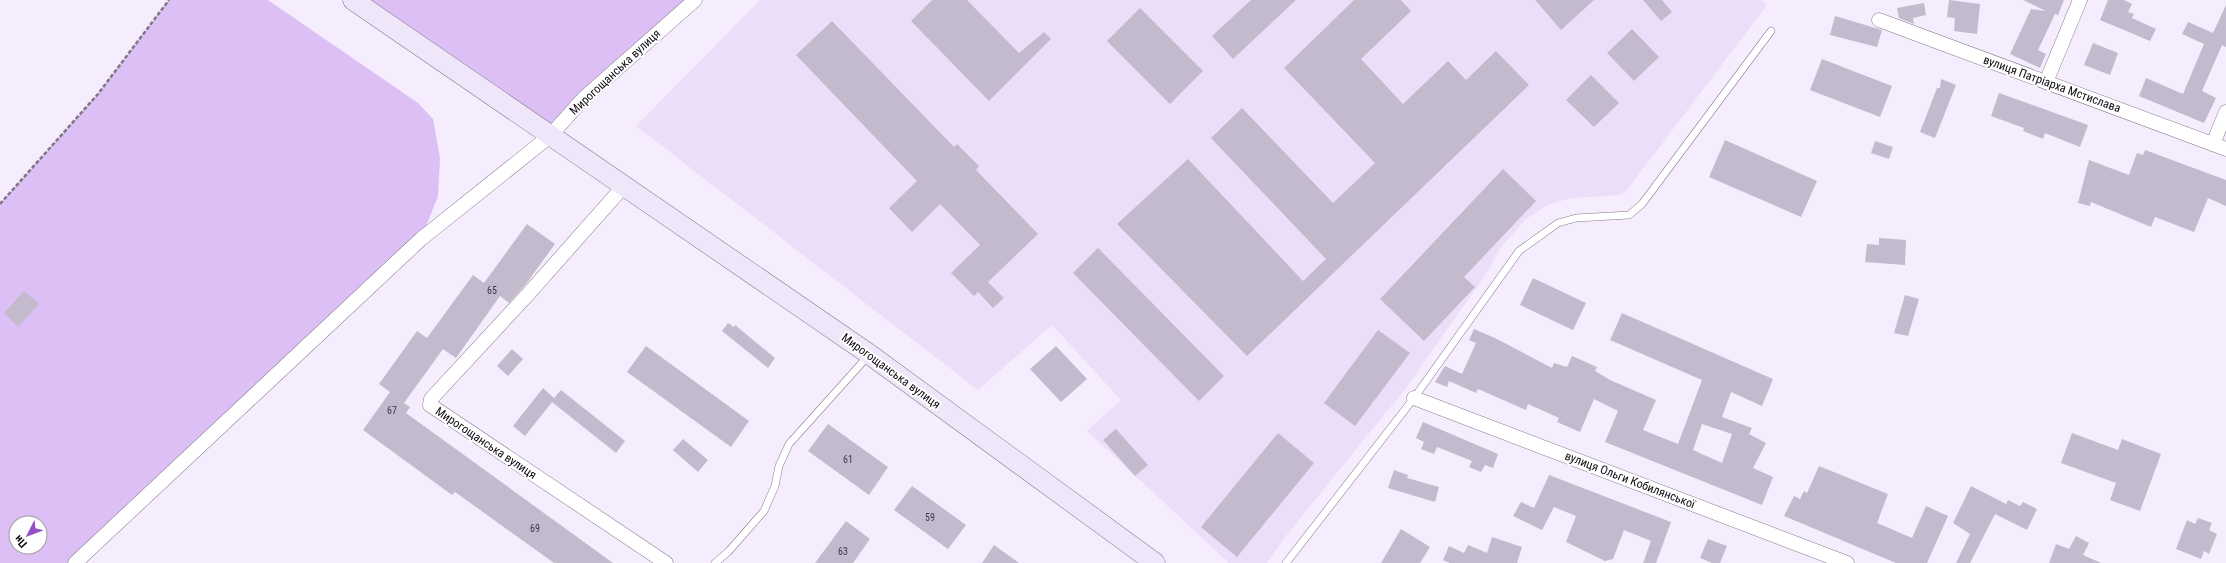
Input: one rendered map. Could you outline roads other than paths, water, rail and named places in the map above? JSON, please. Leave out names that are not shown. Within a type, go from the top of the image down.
[{"type":"main road","points":[[354,0],[550,136]]},
{"type":"main road","name":"Мирогощанська вулиця","points":[[550,136],[869,354],[1155,563]]},
{"type":"street","name":"Мирогощанська вулиця","points":[[550,136],[584,98],[695,0]]},
{"type":"street","points":[[2046,82],[2080,0]]},
{"type":"street","name":"вулиця Патріарха Мстислава","points":[[1878,20],[2220,146]]},
{"type":"street","points":[[2220,146],[2226,112]]},
{"type":"street","points":[[75,563],[421,239],[550,136]]},
{"type":"street","name":"Мирогощанська вулиця","points":[[623,187],[530,292],[431,399],[430,405],[666,563]]},
{"type":"street","name":"вулиця Ольги Кобилянської","points":[[1414,398],[1832,560],[1847,563]]},
{"type":"lane","points":[[1286,563],[1414,398],[1519,251],[1558,223],[1576,218],[1629,216],[1642,204],[1771,31]]},
{"type":"lane","points":[[715,563],[728,552],[764,511],[775,486],[779,466],[789,444],[869,354]]}]
